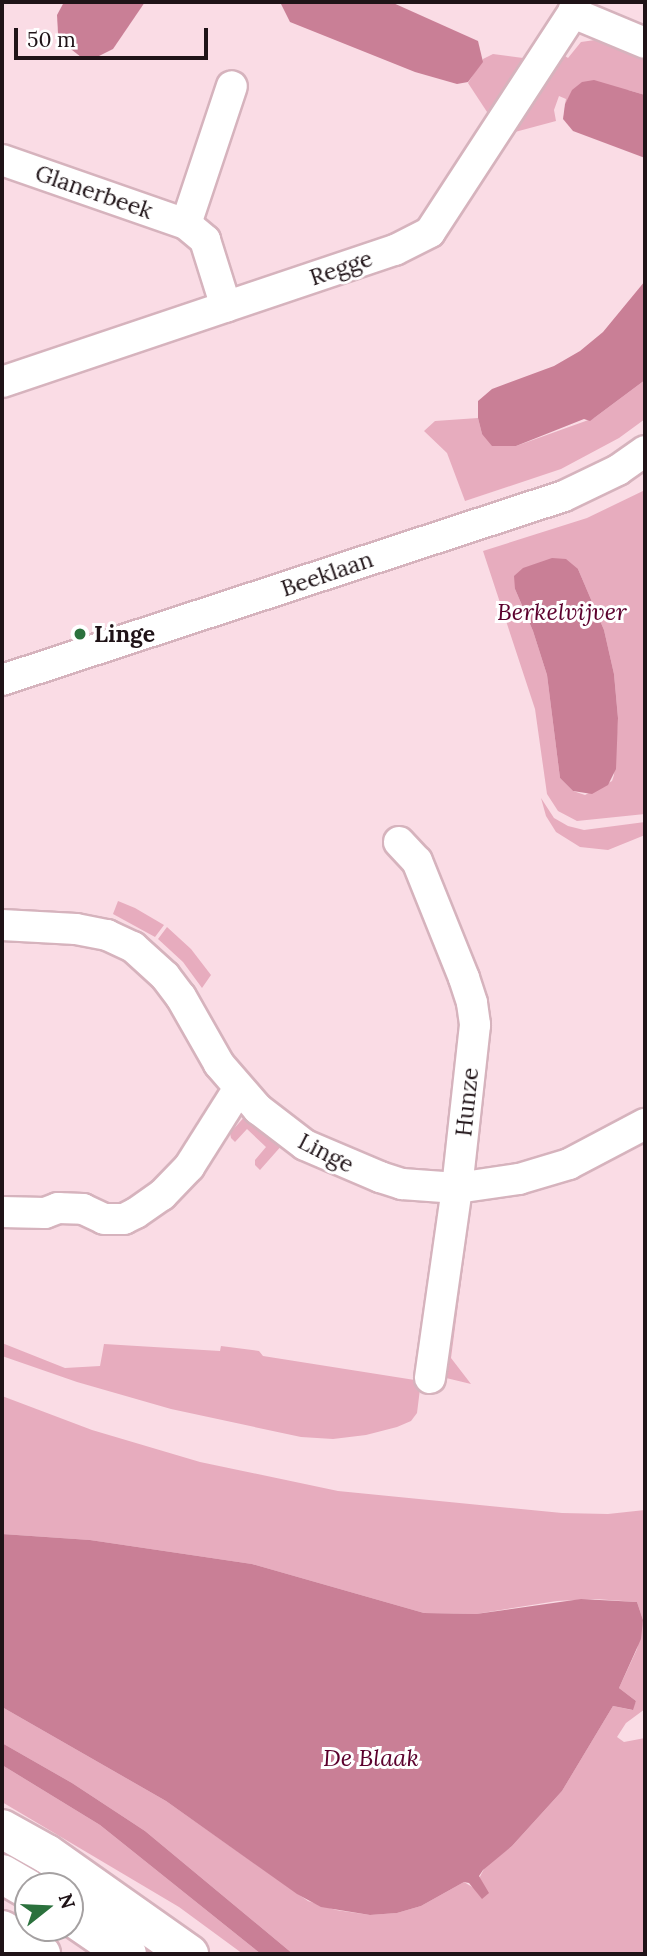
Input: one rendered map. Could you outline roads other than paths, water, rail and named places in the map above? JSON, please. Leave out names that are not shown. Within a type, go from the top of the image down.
[{"type":"main road","points":[[2,1829],[47,1854],[188,1954]]},
{"type":"main road","points":[[84,1925],[127,1954]]},
{"type":"main road","points":[[2,1930],[41,1954]]},
{"type":"street","name":"Regge","points":[[2,382],[395,250],[430,232],[575,7],[645,43]]},
{"type":"street","points":[[226,307],[205,240],[186,224],[232,86]]},
{"type":"street","name":"Glanerbeek","points":[[2,160],[186,224]]},
{"type":"street","name":"Beeklaan","points":[[2,680],[564,496],[618,470],[645,451]]},
{"type":"street","name":"Hunze","points":[[399,842],[418,861],[472,1003],[475,1025],[457,1188],[430,1378]]},
{"type":"street","name":"Linge","points":[[2,925],[76,929],[107,935],[133,947],[149,959],[181,997],[219,1064],[275,1123],[327,1157],[402,1184],[457,1188],[519,1179],[594,1153],[645,1124]]},
{"type":"street","points":[[2,1212],[83,1209],[104,1219],[124,1219],[136,1213],[162,1195],[182,1175],[239,1088]]},
{"type":"water","points":[[64,2],[145,2],[113,49],[97,57],[81,57],[63,43],[58,33],[57,15]]},
{"type":"water","points":[[280,2],[391,2],[478,41],[483,62],[468,82],[457,84],[415,72],[290,22]]},
{"type":"water","points":[[594,80],[645,95],[645,158],[573,131],[563,119],[565,104],[572,90],[582,82]]},
{"type":"water","points":[[645,281],[645,380],[590,421],[584,419],[516,446],[492,446],[482,434],[478,401],[492,389],[554,366],[580,351],[603,332]]},
{"type":"water","name":"Berkelvijver","points":[[552,558],[566,559],[578,569],[604,630],[614,674],[618,718],[616,769],[608,785],[592,794],[573,791],[560,778],[547,675],[533,631],[515,589],[514,576],[523,568]]},
{"type":"water","name":"De Blaak","points":[[2,1534],[90,1540],[252,1564],[424,1613],[476,1614],[581,1599],[637,1602],[643,1620],[641,1639],[619,1688],[636,1701],[633,1710],[613,1706],[562,1791],[512,1846],[483,1870],[479,1876],[489,1893],[482,1899],[469,1883],[464,1882],[421,1906],[397,1913],[370,1915],[321,1907],[297,1894],[166,1801],[2,1707]]},
{"type":"water","points":[[2,1743],[72,1783],[145,1831],[293,1954],[261,1954],[100,1825],[2,1765]]},
{"type":"place","name":"Linge","points":[[80,634]]}]
